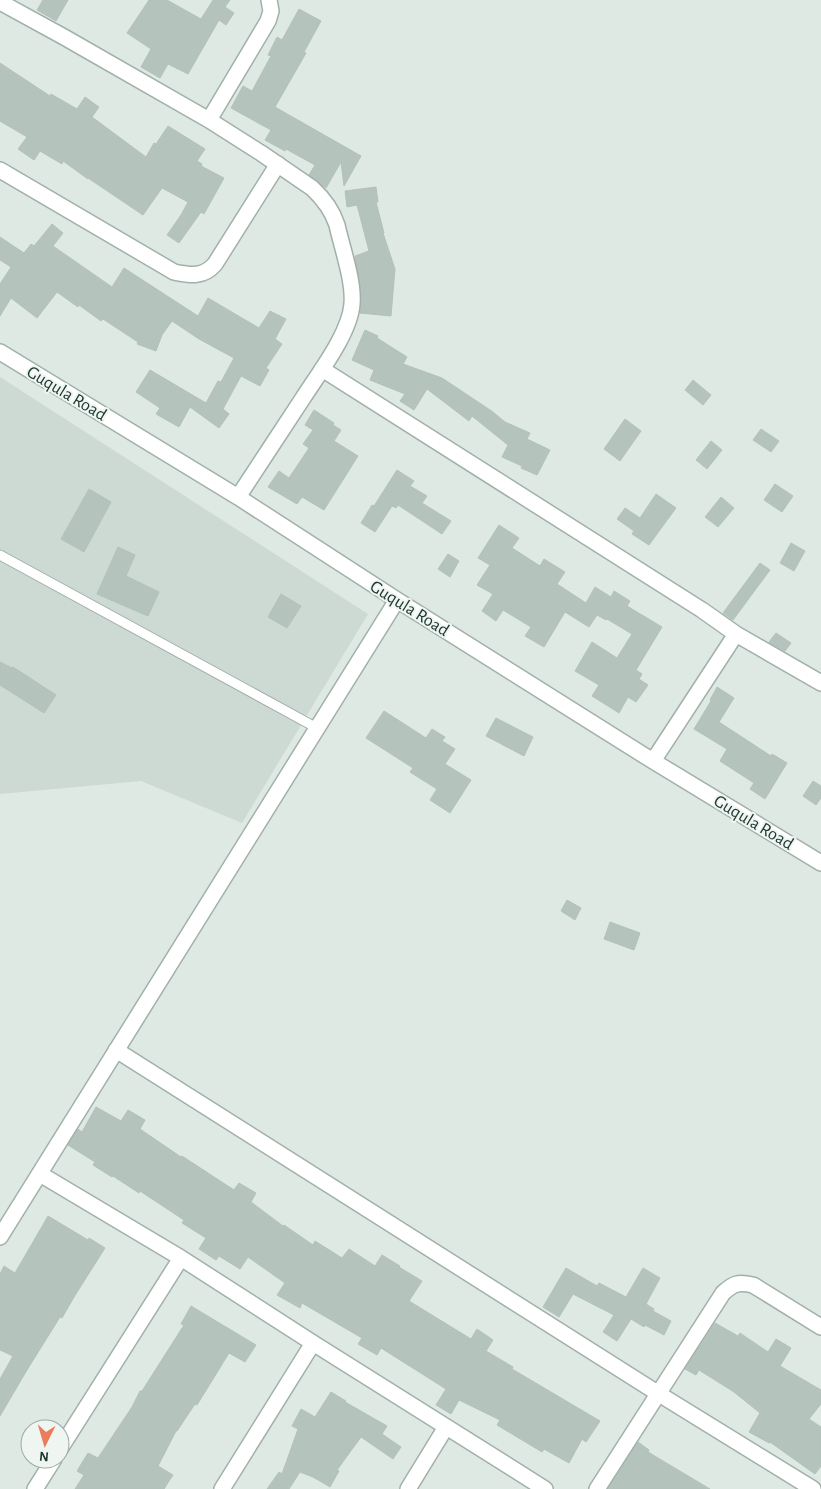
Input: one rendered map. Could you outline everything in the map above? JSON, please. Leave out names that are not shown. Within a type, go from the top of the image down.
[{"type":"street","points":[[209,120],[268,21],[271,11],[269,0]]},
{"type":"street","points":[[0,2],[209,120],[312,188],[329,207],[337,225],[350,281],[353,297],[351,316],[347,327],[322,369],[238,497]]},
{"type":"street","points":[[0,170],[174,272],[201,274],[215,264],[278,164]]},
{"type":"street","name":"Guqula Road","points":[[0,352],[238,497],[397,600],[653,761],[821,863]]},
{"type":"street","points":[[322,369],[702,610],[736,634],[821,683]]},
{"type":"street","points":[[0,1237],[397,600]]},
{"type":"street","points":[[653,761],[736,634]]},
{"type":"street","points":[[116,1050],[659,1394],[813,1489]]},
{"type":"street","points":[[40,1174],[181,1258],[545,1489]]},
{"type":"street","points":[[70,1433],[181,1258]]},
{"type":"street","points":[[597,1489],[723,1293],[730,1287],[743,1283],[753,1286],[821,1327]]},
{"type":"street","points":[[222,1489],[313,1343]]},
{"type":"street","points":[[408,1489],[446,1426]]},
{"type":"street","points":[[35,1489],[48,1469]]},
{"type":"lane","points":[[0,556],[317,728]]},
{"type":"shaded area","points":[[0,377],[368,614],[242,823],[141,781],[0,794]]},
{"type":"building","points":[[43,0],[68,0],[56,21],[37,10]]},
{"type":"building","points":[[149,0],[167,0],[201,19],[213,0],[230,0],[225,7],[234,13],[226,25],[219,20],[188,74],[168,64],[160,78],[141,67],[151,49],[127,33]]},
{"type":"building","points":[[299,9],[321,21],[304,52],[306,53],[275,107],[361,156],[344,186],[341,162],[326,188],[309,175],[315,165],[265,140],[271,130],[231,108],[243,86],[252,91],[271,56],[268,55],[277,37],[282,40]]},
{"type":"building","points":[[0,63],[50,96],[51,94],[77,109],[85,97],[99,107],[92,117],[146,157],[154,143],[156,144],[168,126],[205,149],[197,161],[202,164],[201,166],[224,178],[204,214],[201,212],[179,243],[167,235],[188,202],[162,188],[143,215],[63,161],[62,164],[40,151],[34,160],[18,149],[27,137],[0,121]]},
{"type":"building","points":[[376,187],[378,202],[376,202],[383,233],[395,269],[391,316],[360,313],[361,294],[355,256],[369,251],[357,205],[347,207],[345,191]]},
{"type":"building","points":[[52,224],[63,233],[53,246],[112,287],[124,268],[198,316],[208,298],[259,328],[270,311],[286,319],[275,339],[282,344],[266,368],[269,370],[260,386],[241,376],[223,409],[229,414],[219,428],[190,407],[179,427],[156,414],[160,408],[136,392],[150,370],[206,403],[218,381],[221,382],[234,358],[199,339],[172,321],[162,335],[156,351],[137,344],[138,342],[103,319],[101,321],[57,292],[37,318],[11,298],[0,316],[0,284],[11,267],[0,260],[0,237],[24,253],[31,244],[34,246]]},
{"type":"building","points":[[365,330],[378,336],[377,338],[407,357],[403,364],[442,378],[505,422],[530,433],[527,439],[550,450],[537,475],[502,457],[508,445],[472,416],[469,421],[427,389],[414,410],[400,401],[405,394],[370,380],[374,370],[352,360]]},
{"type":"building","points":[[693,380],[711,395],[703,405],[685,390]]},
{"type":"building","points":[[314,410],[341,430],[334,441],[358,456],[324,510],[302,497],[297,504],[268,487],[279,471],[289,478],[309,448],[303,444],[313,430],[305,425]]},
{"type":"building","points":[[625,419],[641,431],[620,461],[604,449]]},
{"type":"building","points":[[761,429],[779,441],[771,452],[753,440]]},
{"type":"building","points":[[711,441],[722,450],[707,469],[696,460]]},
{"type":"building","points":[[397,470],[414,481],[410,486],[427,496],[422,503],[451,521],[442,534],[398,505],[396,508],[392,506],[375,532],[361,523]]},
{"type":"building","points":[[775,484],[793,496],[782,512],[764,500]]},
{"type":"building","points":[[89,489],[111,502],[84,552],[61,539]]},
{"type":"building","points":[[656,494],[676,508],[649,545],[632,534],[634,531],[617,519],[625,508],[640,518]]},
{"type":"building","points":[[721,497],[734,508],[718,527],[705,517]]},
{"type":"building","points":[[499,525],[519,538],[512,548],[540,566],[544,559],[565,572],[557,584],[586,603],[595,587],[611,597],[614,591],[630,601],[627,606],[662,627],[636,670],[642,674],[639,679],[648,685],[636,702],[628,697],[619,713],[592,696],[599,685],[575,671],[592,642],[617,658],[632,634],[607,619],[597,615],[589,627],[565,612],[544,647],[525,636],[531,627],[503,610],[496,621],[482,611],[493,594],[477,585],[490,565],[478,558]]},
{"type":"building","points":[[791,543],[805,551],[794,571],[780,563]]},
{"type":"building","points":[[118,547],[135,555],[126,576],[159,592],[148,616],[97,594]]},
{"type":"building","points":[[448,554],[459,561],[450,577],[438,569]]},
{"type":"building","points":[[760,563],[770,570],[733,620],[723,613]]},
{"type":"building","points":[[281,594],[301,606],[287,628],[268,617]]},
{"type":"building","points":[[776,633],[791,643],[785,651],[769,642]]},
{"type":"building","points":[[0,662],[13,667],[56,695],[44,713],[0,685]]},
{"type":"building","points":[[717,687],[734,698],[719,722],[771,756],[772,754],[787,763],[765,799],[750,789],[754,783],[720,761],[727,749],[694,729]]},
{"type":"building","points":[[384,711],[426,738],[432,729],[445,737],[442,741],[455,749],[445,764],[471,780],[450,813],[430,800],[437,789],[410,772],[413,768],[366,738]]},
{"type":"building","points":[[496,718],[533,737],[524,756],[486,736]]},
{"type":"building","points":[[813,781],[821,786],[821,798],[816,805],[803,796]]},
{"type":"building","points":[[567,900],[581,908],[575,920],[561,911]]},
{"type":"building","points":[[610,922],[640,933],[634,950],[604,939]]},
{"type":"building","points":[[96,1107],[121,1121],[128,1110],[145,1120],[140,1129],[234,1190],[239,1183],[256,1193],[251,1202],[313,1245],[315,1241],[342,1258],[349,1249],[375,1266],[382,1255],[400,1266],[422,1281],[409,1301],[471,1339],[477,1329],[493,1340],[486,1351],[513,1367],[512,1369],[600,1421],[586,1442],[582,1439],[569,1463],[544,1449],[542,1452],[497,1425],[500,1420],[459,1400],[451,1414],[436,1405],[446,1389],[381,1348],[377,1355],[358,1344],[362,1338],[302,1303],[300,1308],[277,1295],[285,1283],[248,1257],[240,1269],[219,1256],[216,1260],[199,1249],[206,1238],[182,1223],[184,1220],[140,1191],[139,1193],[93,1165],[95,1162],[68,1145],[78,1129],[82,1132]]},
{"type":"building","points":[[48,1216],[105,1248],[62,1318],[60,1317],[0,1416],[0,1379],[13,1356],[0,1350],[0,1274],[4,1266],[15,1273]]},
{"type":"building","points":[[566,1268],[597,1286],[599,1283],[626,1297],[643,1268],[660,1278],[646,1304],[654,1309],[653,1311],[671,1321],[664,1335],[645,1325],[644,1327],[631,1319],[617,1341],[603,1332],[614,1315],[573,1294],[559,1317],[543,1307]]},
{"type":"building","points":[[191,1306],[256,1345],[245,1362],[229,1353],[197,1405],[195,1404],[176,1431],[158,1466],[173,1475],[164,1489],[75,1489],[84,1475],[77,1471],[88,1453],[98,1458],[184,1325],[181,1324]]},
{"type":"building","points":[[715,1323],[738,1336],[740,1333],[768,1352],[776,1339],[791,1348],[780,1366],[821,1390],[821,1404],[809,1419],[821,1427],[821,1466],[815,1474],[770,1442],[749,1432],[760,1413],[734,1392],[699,1370],[696,1375],[685,1369]]},
{"type":"building","points":[[331,1392],[387,1426],[382,1434],[401,1447],[393,1459],[361,1437],[337,1470],[339,1471],[330,1487],[300,1472],[289,1489],[267,1489],[279,1472],[282,1474],[298,1429],[292,1426],[301,1409],[315,1417]]},
{"type":"building","points":[[638,1442],[649,1450],[648,1452],[710,1489],[608,1489]]}]
